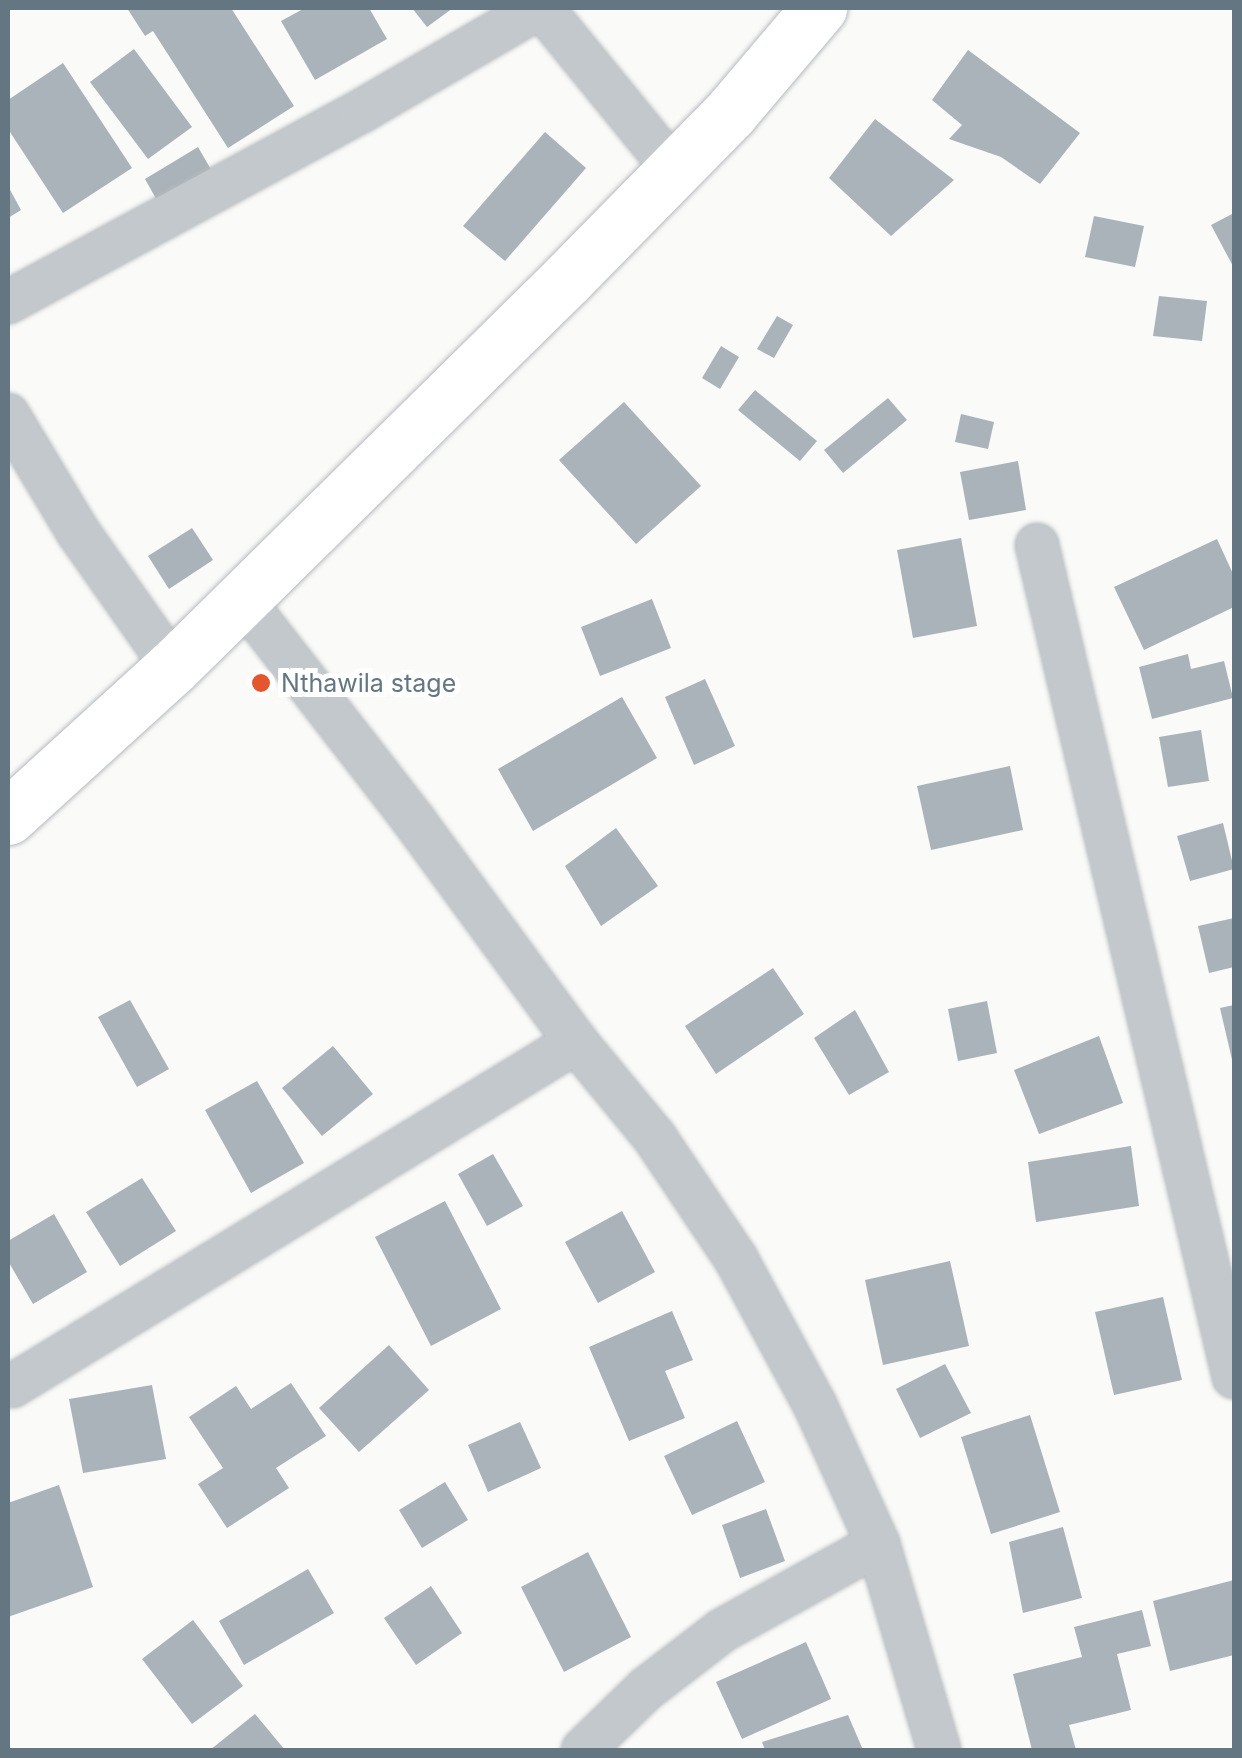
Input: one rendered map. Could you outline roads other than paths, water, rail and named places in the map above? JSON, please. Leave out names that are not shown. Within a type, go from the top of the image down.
[{"type":"main road","points":[[8,817],[173,668],[674,172],[819,8]]},
{"type":"street","points":[[8,302],[363,110],[540,8],[674,172]]},
{"type":"street","points":[[8,415],[78,532],[173,668]]},
{"type":"street","points":[[1037,546],[1234,1377]]},
{"type":"street","points":[[242,600],[415,822],[576,1042],[656,1138],[736,1260],[815,1405],[878,1544],[939,1750]]},
{"type":"street","points":[[12,1386],[576,1042]]},
{"type":"street","points":[[583,1750],[646,1689],[723,1630],[878,1544]]},
{"type":"place","name":"Nthawila stage","points":[[261,683]]}]
